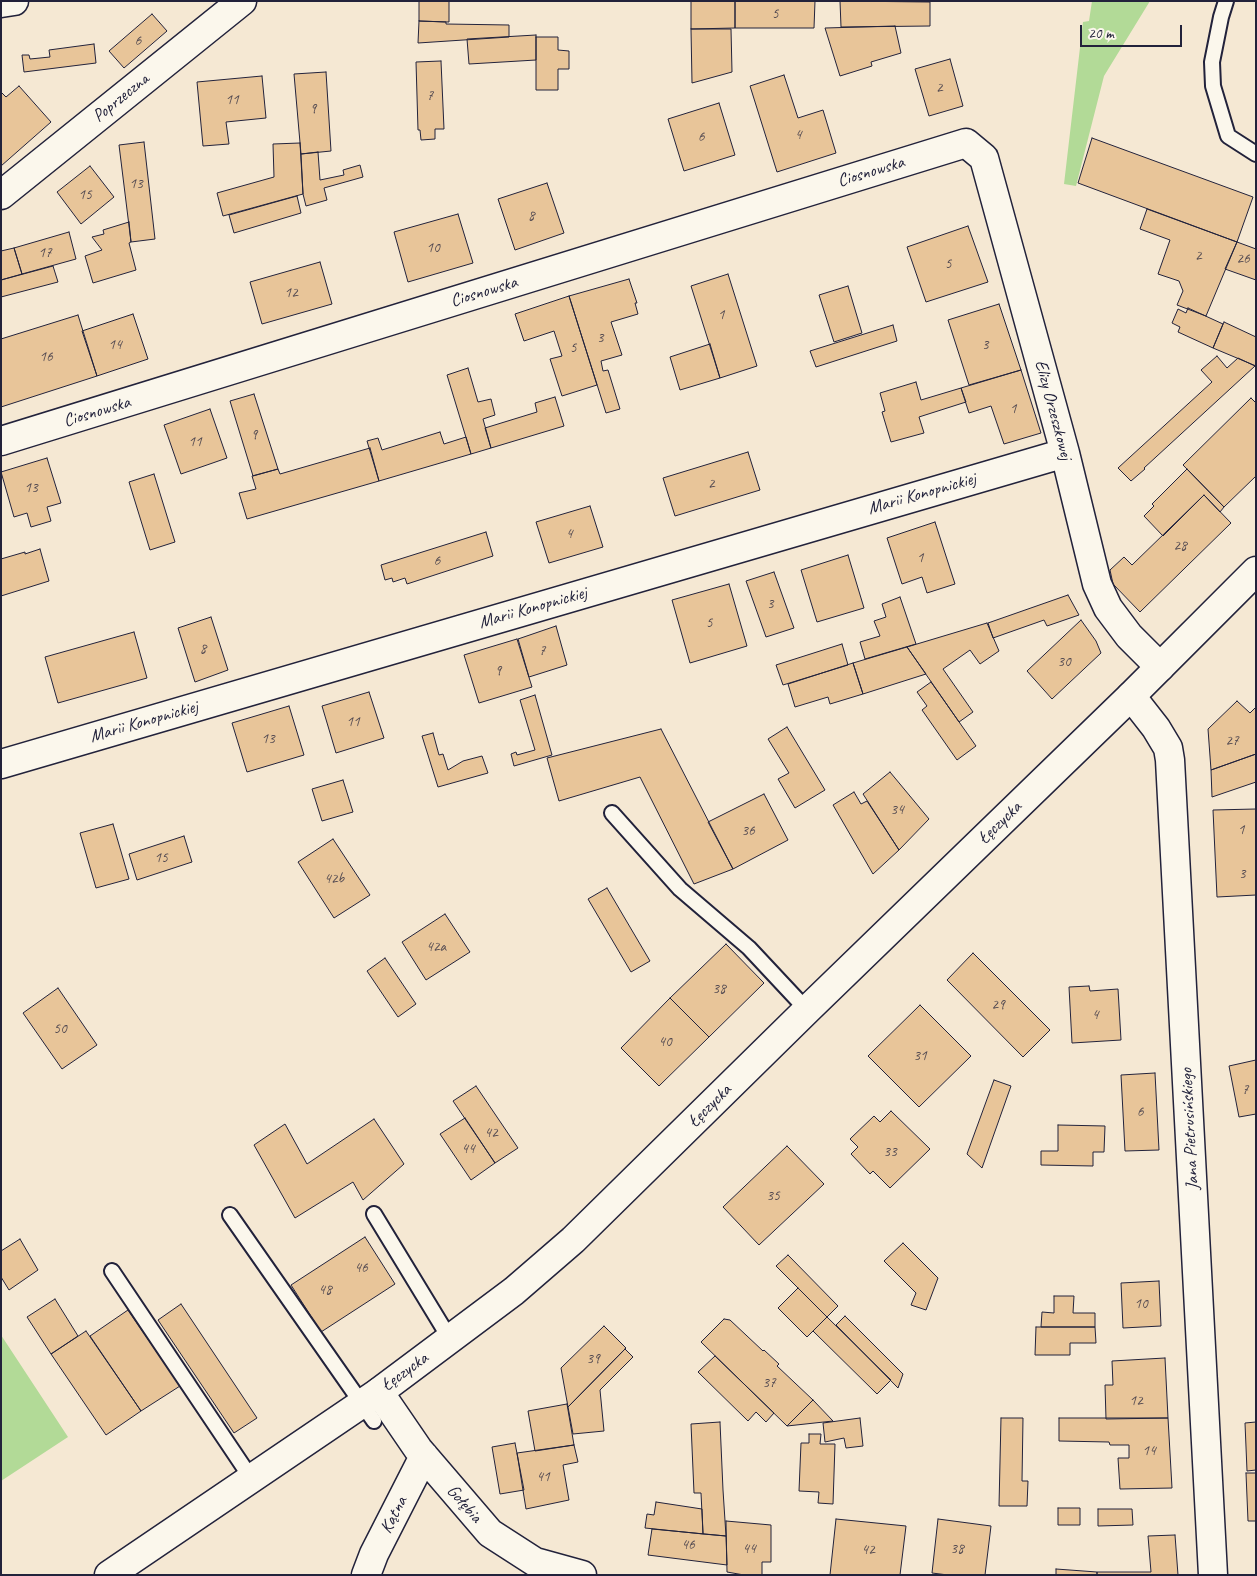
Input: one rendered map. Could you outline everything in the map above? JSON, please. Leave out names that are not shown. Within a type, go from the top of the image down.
[{"type":"street","points":[[1,3],[14,1]]},
{"type":"street","name":"Poprzeczna","points":[[1,195],[242,1]]},
{"type":"street","name":"Ciosnowska","points":[[1,441],[966,143]]},
{"type":"street","name":"Elizy Orzeszkowej","points":[[966,143],[984,158],[1065,453],[1097,584],[1113,615],[1129,636],[1160,667]]},
{"type":"street","name":"Marii Konopnickiej","points":[[1,764],[1065,453]]},
{"type":"street","name":"Łęczycka","points":[[109,1575],[251,1478],[372,1405],[450,1339],[514,1291],[573,1240],[1256,572]]},
{"type":"street","name":"Jana Pietrusińskiego","points":[[1131,696],[1156,728],[1168,748],[1170,760],[1213,1575]]},
{"type":"street","name":"Gołębia","points":[[372,1405],[424,1456],[490,1533],[535,1562],[582,1575]]},
{"type":"street","name":"Kątna","points":[[366,1575],[374,1554],[424,1456]]},
{"type":"lane","points":[[1226,1],[1212,62],[1213,86],[1228,136],[1256,154]]},
{"type":"lane","points":[[612,813],[680,889],[749,948],[807,1010]]},
{"type":"lane","points":[[374,1214],[450,1339]]},
{"type":"lane","points":[[230,1215],[372,1405]]},
{"type":"lane","points":[[112,1271],[251,1478]]},
{"type":"green space","points":[[1092,1],[1150,1],[1104,76],[1076,186],[1064,184],[1083,22],[1089,21]]},
{"type":"green space","points":[[1,1335],[68,1437],[1,1481]]},
{"type":"building","points":[[419,1],[449,1],[449,22],[419,21]]},
{"type":"building","points":[[691,1],[735,1],[735,28],[691,29]]},
{"type":"building","points":[[735,1],[815,1],[814,28],[735,28]]},
{"type":"building","points":[[840,1],[930,2],[930,26],[841,27]]},
{"type":"building","points":[[152,14],[167,31],[124,68],[109,51]]},
{"type":"building","points":[[419,21],[446,22],[446,24],[509,25],[509,37],[418,43]]},
{"type":"building","points":[[895,26],[901,53],[871,62],[872,66],[840,76],[825,28]]},
{"type":"building","points":[[691,29],[731,29],[732,72],[692,83]]},
{"type":"building","points":[[536,35],[536,60],[469,64],[467,39]]},
{"type":"building","points":[[536,37],[558,37],[558,50],[569,51],[569,69],[558,69],[558,90],[536,90]]},
{"type":"building","points":[[94,44],[96,63],[24,72],[22,55],[29,55],[30,59],[50,57],[49,50]]},
{"type":"building","points":[[950,59],[963,106],[929,116],[915,69]]},
{"type":"building","points":[[441,61],[444,129],[435,129],[435,139],[421,140],[420,130],[418,130],[416,62]]},
{"type":"building","points":[[326,72],[331,151],[301,154],[294,74]]},
{"type":"building","points":[[784,75],[798,118],[823,110],[836,153],[777,172],[750,86]]},
{"type":"building","points":[[262,76],[266,118],[226,122],[229,144],[203,146],[197,82]]},
{"type":"building","points":[[19,86],[51,122],[1,166],[1,92],[6,97]]},
{"type":"building","points":[[719,103],[735,155],[684,171],[668,119]]},
{"type":"building","points":[[1092,138],[1253,197],[1237,242],[1078,183]]},
{"type":"building","points":[[144,142],[155,239],[131,242],[119,145]]},
{"type":"building","points":[[300,143],[303,194],[223,216],[217,193],[274,177],[273,144]]},
{"type":"building","points":[[318,152],[320,180],[344,175],[343,170],[360,165],[363,177],[324,188],[327,200],[306,206],[303,194],[301,154]]},
{"type":"building","points":[[90,166],[114,197],[81,224],[57,192]]},
{"type":"building","points":[[547,183],[564,233],[515,250],[498,199]]},
{"type":"building","points":[[297,196],[301,213],[234,233],[229,215]]},
{"type":"building","points":[[1147,209],[1237,242],[1206,316],[1177,305],[1183,291],[1179,281],[1158,274],[1170,240],[1140,229]]},
{"type":"building","points":[[458,214],[473,263],[408,282],[394,232]]},
{"type":"building","points":[[129,222],[131,242],[129,243],[136,270],[93,283],[85,256],[102,250],[92,237],[104,234],[103,230]]},
{"type":"building","points":[[968,226],[988,282],[926,302],[907,247]]},
{"type":"building","points":[[69,232],[76,259],[22,274],[14,248]]},
{"type":"building","points":[[1237,242],[1256,249],[1256,280],[1225,269]]},
{"type":"building","points":[[14,248],[22,274],[1,280],[1,251]]},
{"type":"building","points":[[320,262],[332,304],[262,324],[250,282]]},
{"type":"building","points":[[53,266],[58,282],[1,297],[1,280]]},
{"type":"building","points":[[728,274],[757,366],[720,378],[691,286]]},
{"type":"building","points":[[629,279],[637,303],[635,303],[638,314],[611,322],[622,355],[601,361],[603,371],[608,370],[620,409],[606,413],[569,296]]},
{"type":"building","points":[[848,286],[862,333],[834,342],[819,295]]},
{"type":"building","points":[[569,296],[597,385],[562,396],[550,359],[562,356],[554,331],[524,341],[515,314]]},
{"type":"building","points":[[999,304],[1021,370],[969,385],[948,320]]},
{"type":"building","points":[[1188,308],[1223,324],[1213,348],[1178,332],[1180,327],[1172,323],[1178,309],[1186,313]]},
{"type":"building","points":[[133,314],[148,359],[97,376],[82,331]]},
{"type":"building","points":[[78,315],[97,376],[1,407],[1,339]]},
{"type":"building","points":[[1224,322],[1256,337],[1256,366],[1213,348]]},
{"type":"building","points":[[893,325],[897,341],[816,367],[810,351]]},
{"type":"building","points":[[710,344],[720,378],[680,390],[670,357]]},
{"type":"building","points":[[1217,356],[1227,368],[1238,358],[1255,366],[1131,481],[1118,468],[1212,382],[1201,370]]},
{"type":"building","points":[[468,368],[478,402],[491,399],[495,415],[483,419],[491,448],[471,454],[447,375]]},
{"type":"building","points":[[1021,370],[1041,433],[1004,444],[991,406],[969,413],[961,388]]},
{"type":"building","points":[[916,382],[921,400],[961,388],[966,402],[919,417],[924,433],[891,442],[882,412],[885,411],[880,393]]},
{"type":"building","points":[[254,394],[278,469],[253,476],[230,401]]},
{"type":"building","points":[[555,397],[564,426],[491,448],[485,428],[537,412],[535,403]]},
{"type":"building","points":[[1251,398],[1256,403],[1256,476],[1224,507],[1183,465]]},
{"type":"building","points":[[210,409],[227,458],[181,474],[164,425]]},
{"type":"building","points":[[440,432],[444,444],[466,437],[471,454],[379,481],[367,441],[378,438],[382,450]]},
{"type":"building","points":[[370,448],[379,481],[247,519],[239,493],[256,489],[252,476],[278,469],[280,474]]},
{"type":"building","points":[[748,452],[760,490],[675,516],[663,478]]},
{"type":"building","points":[[47,458],[61,503],[47,507],[51,521],[31,527],[27,513],[14,517],[1,472]]},
{"type":"building","points":[[1187,469],[1224,507],[1220,512],[1204,495],[1163,536],[1144,516],[1154,506],[1152,504]]},
{"type":"building","points":[[154,474],[175,542],[150,550],[129,482]]},
{"type":"building","points":[[1204,495],[1231,523],[1140,612],[1113,584],[1110,570],[1124,557],[1132,565]]},
{"type":"building","points":[[590,506],[603,547],[549,563],[536,522]]},
{"type":"building","points":[[935,522],[955,584],[927,593],[922,577],[902,584],[887,538]]},
{"type":"building","points":[[486,532],[493,556],[407,584],[405,578],[393,582],[392,578],[385,580],[381,565]]},
{"type":"building","points":[[40,549],[49,581],[1,596],[1,559]]},
{"type":"building","points":[[848,555],[864,608],[817,622],[801,570]]},
{"type":"building","points":[[774,572],[794,628],[766,637],[746,581]]},
{"type":"building","points":[[729,584],[747,646],[690,663],[672,600]]},
{"type":"building","points":[[1068,595],[1079,615],[1047,626],[1044,620],[993,638],[988,623]]},
{"type":"building","points":[[900,597],[916,644],[865,659],[860,642],[880,636],[874,621],[886,617],[882,604]]},
{"type":"building","points":[[211,617],[228,670],[195,682],[178,628]]},
{"type":"building","points":[[1081,620],[1096,641],[1101,653],[1052,699],[1027,671]]},
{"type":"building","points":[[987,623],[999,651],[980,664],[970,650],[943,669],[973,712],[959,722],[907,647]]},
{"type":"building","points":[[556,626],[567,665],[529,677],[518,639]]},
{"type":"building","points":[[134,632],[147,678],[58,703],[45,657]]},
{"type":"building","points":[[517,639],[532,687],[479,703],[464,655]]},
{"type":"building","points":[[842,644],[848,665],[783,685],[776,665]]},
{"type":"building","points":[[907,647],[926,674],[863,694],[853,663]]},
{"type":"building","points":[[853,663],[863,694],[830,704],[828,697],[795,707],[788,684]]},
{"type":"building","points":[[931,682],[976,746],[957,760],[922,710],[927,706],[917,692]]},
{"type":"building","points":[[369,692],[384,738],[336,753],[322,706]]},
{"type":"building","points":[[535,695],[552,755],[514,766],[511,754],[516,752],[517,755],[535,750],[520,700]]},
{"type":"building","points":[[1237,701],[1250,713],[1256,707],[1256,754],[1211,770],[1208,729]]},
{"type":"building","points":[[289,706],[304,755],[247,772],[232,723]]},
{"type":"building","points":[[787,727],[825,790],[795,808],[778,779],[789,773],[768,739]]},
{"type":"building","points":[[661,729],[733,869],[694,884],[640,777],[559,801],[547,758]]},
{"type":"building","points":[[433,733],[439,755],[443,754],[448,770],[463,761],[482,756],[488,773],[438,787],[422,736]]},
{"type":"building","points":[[1256,754],[1256,782],[1212,797],[1211,770]]},
{"type":"building","points":[[890,772],[929,819],[899,850],[863,794]]},
{"type":"building","points":[[343,780],[353,812],[322,821],[312,789]]},
{"type":"building","points":[[854,792],[861,804],[867,801],[899,850],[873,874],[833,805]]},
{"type":"building","points":[[764,794],[788,840],[733,869],[708,822]]},
{"type":"building","points":[[1256,809],[1256,895],[1217,897],[1213,810]]},
{"type":"building","points":[[113,824],[129,879],[96,888],[80,833]]},
{"type":"building","points":[[184,836],[192,862],[137,880],[129,854]]},
{"type":"building","points":[[333,839],[370,895],[334,918],[298,862]]},
{"type":"building","points":[[607,888],[650,961],[631,972],[588,899]]},
{"type":"building","points":[[445,914],[470,952],[426,980],[402,942]]},
{"type":"building","points":[[726,944],[764,983],[709,1037],[670,998]]},
{"type":"building","points":[[973,953],[1050,1030],[1023,1057],[947,980]]},
{"type":"building","points":[[385,958],[416,1004],[398,1017],[367,971]]},
{"type":"building","points":[[1089,986],[1090,991],[1118,989],[1121,1040],[1072,1043],[1069,987]]},
{"type":"building","points":[[58,988],[97,1045],[62,1069],[23,1013]]},
{"type":"building","points":[[670,998],[709,1037],[659,1086],[621,1048]]},
{"type":"building","points":[[920,1005],[971,1056],[919,1107],[868,1056]]},
{"type":"building","points":[[1256,1060],[1256,1114],[1239,1117],[1229,1066]]},
{"type":"building","points":[[1155,1073],[1159,1150],[1125,1151],[1121,1075]]},
{"type":"building","points":[[994,1080],[1011,1086],[982,1168],[967,1154]]},
{"type":"building","points":[[476,1086],[518,1148],[495,1163],[453,1101]]},
{"type":"building","points":[[891,1111],[930,1149],[890,1188],[873,1171],[870,1174],[851,1154],[858,1147],[850,1139],[874,1116],[880,1122]]},
{"type":"building","points":[[465,1118],[495,1163],[471,1180],[440,1134]]},
{"type":"building","points":[[374,1119],[404,1164],[363,1200],[353,1182],[295,1218],[254,1145],[285,1124],[307,1164]]},
{"type":"building","points":[[1058,1125],[1105,1126],[1104,1152],[1093,1152],[1093,1166],[1041,1165],[1041,1151],[1058,1151]]},
{"type":"building","points":[[787,1146],[824,1184],[759,1245],[723,1207]]},
{"type":"building","points":[[365,1237],[395,1284],[321,1332],[291,1285]]},
{"type":"building","points":[[20,1239],[38,1270],[9,1290],[1,1277],[1,1251]]},
{"type":"building","points":[[903,1243],[938,1278],[926,1310],[911,1305],[916,1293],[884,1261]]},
{"type":"building","points":[[788,1255],[838,1306],[827,1317],[776,1266]]},
{"type":"building","points":[[1159,1281],[1161,1326],[1123,1328],[1121,1283]]},
{"type":"building","points":[[798,1288],[827,1317],[807,1337],[778,1308]]},
{"type":"building","points":[[1054,1296],[1074,1296],[1073,1313],[1095,1313],[1095,1327],[1041,1327],[1042,1312],[1054,1313]]},
{"type":"building","points":[[55,1299],[78,1336],[51,1354],[27,1317]]},
{"type":"building","points":[[181,1304],[257,1418],[234,1433],[158,1320]]},
{"type":"building","points":[[128,1310],[180,1386],[141,1411],[90,1336]]},
{"type":"building","points":[[845,1316],[903,1374],[898,1388],[836,1325]]},
{"type":"building","points":[[827,1317],[891,1380],[877,1394],[813,1331]]},
{"type":"building","points":[[724,1319],[730,1320],[764,1350],[779,1364],[777,1366],[813,1400],[787,1426],[701,1342]]},
{"type":"building","points":[[604,1326],[626,1348],[568,1407],[561,1368]]},
{"type":"building","points":[[1036,1327],[1095,1327],[1096,1343],[1070,1343],[1070,1355],[1035,1355]]},
{"type":"building","points":[[86,1331],[141,1411],[106,1435],[51,1354]]},
{"type":"building","points":[[625,1349],[633,1357],[600,1390],[604,1431],[573,1434],[568,1407]]},
{"type":"building","points":[[715,1356],[774,1413],[766,1422],[756,1412],[748,1421],[698,1372]]},
{"type":"building","points":[[1165,1358],[1168,1418],[1106,1419],[1105,1385],[1113,1385],[1112,1361]]},
{"type":"building","points":[[813,1400],[833,1421],[787,1426]]},
{"type":"building","points":[[567,1404],[574,1445],[535,1451],[528,1411]]},
{"type":"building","points":[[860,1418],[863,1446],[846,1448],[844,1438],[825,1442],[823,1423]]},
{"type":"building","points":[[1001,1418],[1023,1418],[1022,1481],[1028,1481],[1027,1506],[999,1506]]},
{"type":"building","points":[[1059,1418],[1168,1418],[1172,1488],[1120,1489],[1118,1458],[1129,1458],[1129,1445],[1110,1445],[1109,1442],[1059,1441]]},
{"type":"building","points":[[720,1422],[726,1536],[703,1534],[701,1493],[694,1493],[691,1424]]},
{"type":"building","points":[[1256,1422],[1256,1470],[1247,1471],[1245,1423]]},
{"type":"building","points":[[809,1434],[821,1434],[820,1444],[835,1444],[833,1504],[818,1503],[819,1492],[799,1491],[801,1443],[809,1443]]},
{"type":"building","points":[[515,1443],[524,1490],[500,1494],[492,1447]]},
{"type":"building","points":[[574,1445],[578,1462],[563,1465],[569,1500],[526,1509],[517,1453]]},
{"type":"building","points":[[1246,1473],[1256,1473],[1256,1521],[1248,1521]]},
{"type":"building","points":[[656,1502],[702,1509],[703,1534],[645,1528],[647,1514],[654,1515]]},
{"type":"building","points":[[1058,1508],[1080,1508],[1080,1525],[1058,1525]]},
{"type":"building","points":[[1098,1509],[1132,1509],[1133,1525],[1098,1526]]},
{"type":"building","points":[[836,1519],[906,1526],[900,1575],[830,1575]]},
{"type":"building","points":[[938,1519],[991,1526],[985,1575],[932,1573]]},
{"type":"building","points":[[726,1521],[771,1525],[771,1562],[762,1562],[762,1575],[744,1575],[727,1572]]},
{"type":"building","points":[[652,1529],[726,1536],[727,1565],[648,1555]]},
{"type":"building","points":[[1175,1535],[1178,1575],[1097,1575],[1097,1572],[1151,1572],[1148,1536]]},
{"type":"building","points":[[1056,1569],[1097,1572],[1097,1575],[1056,1575]]}]
